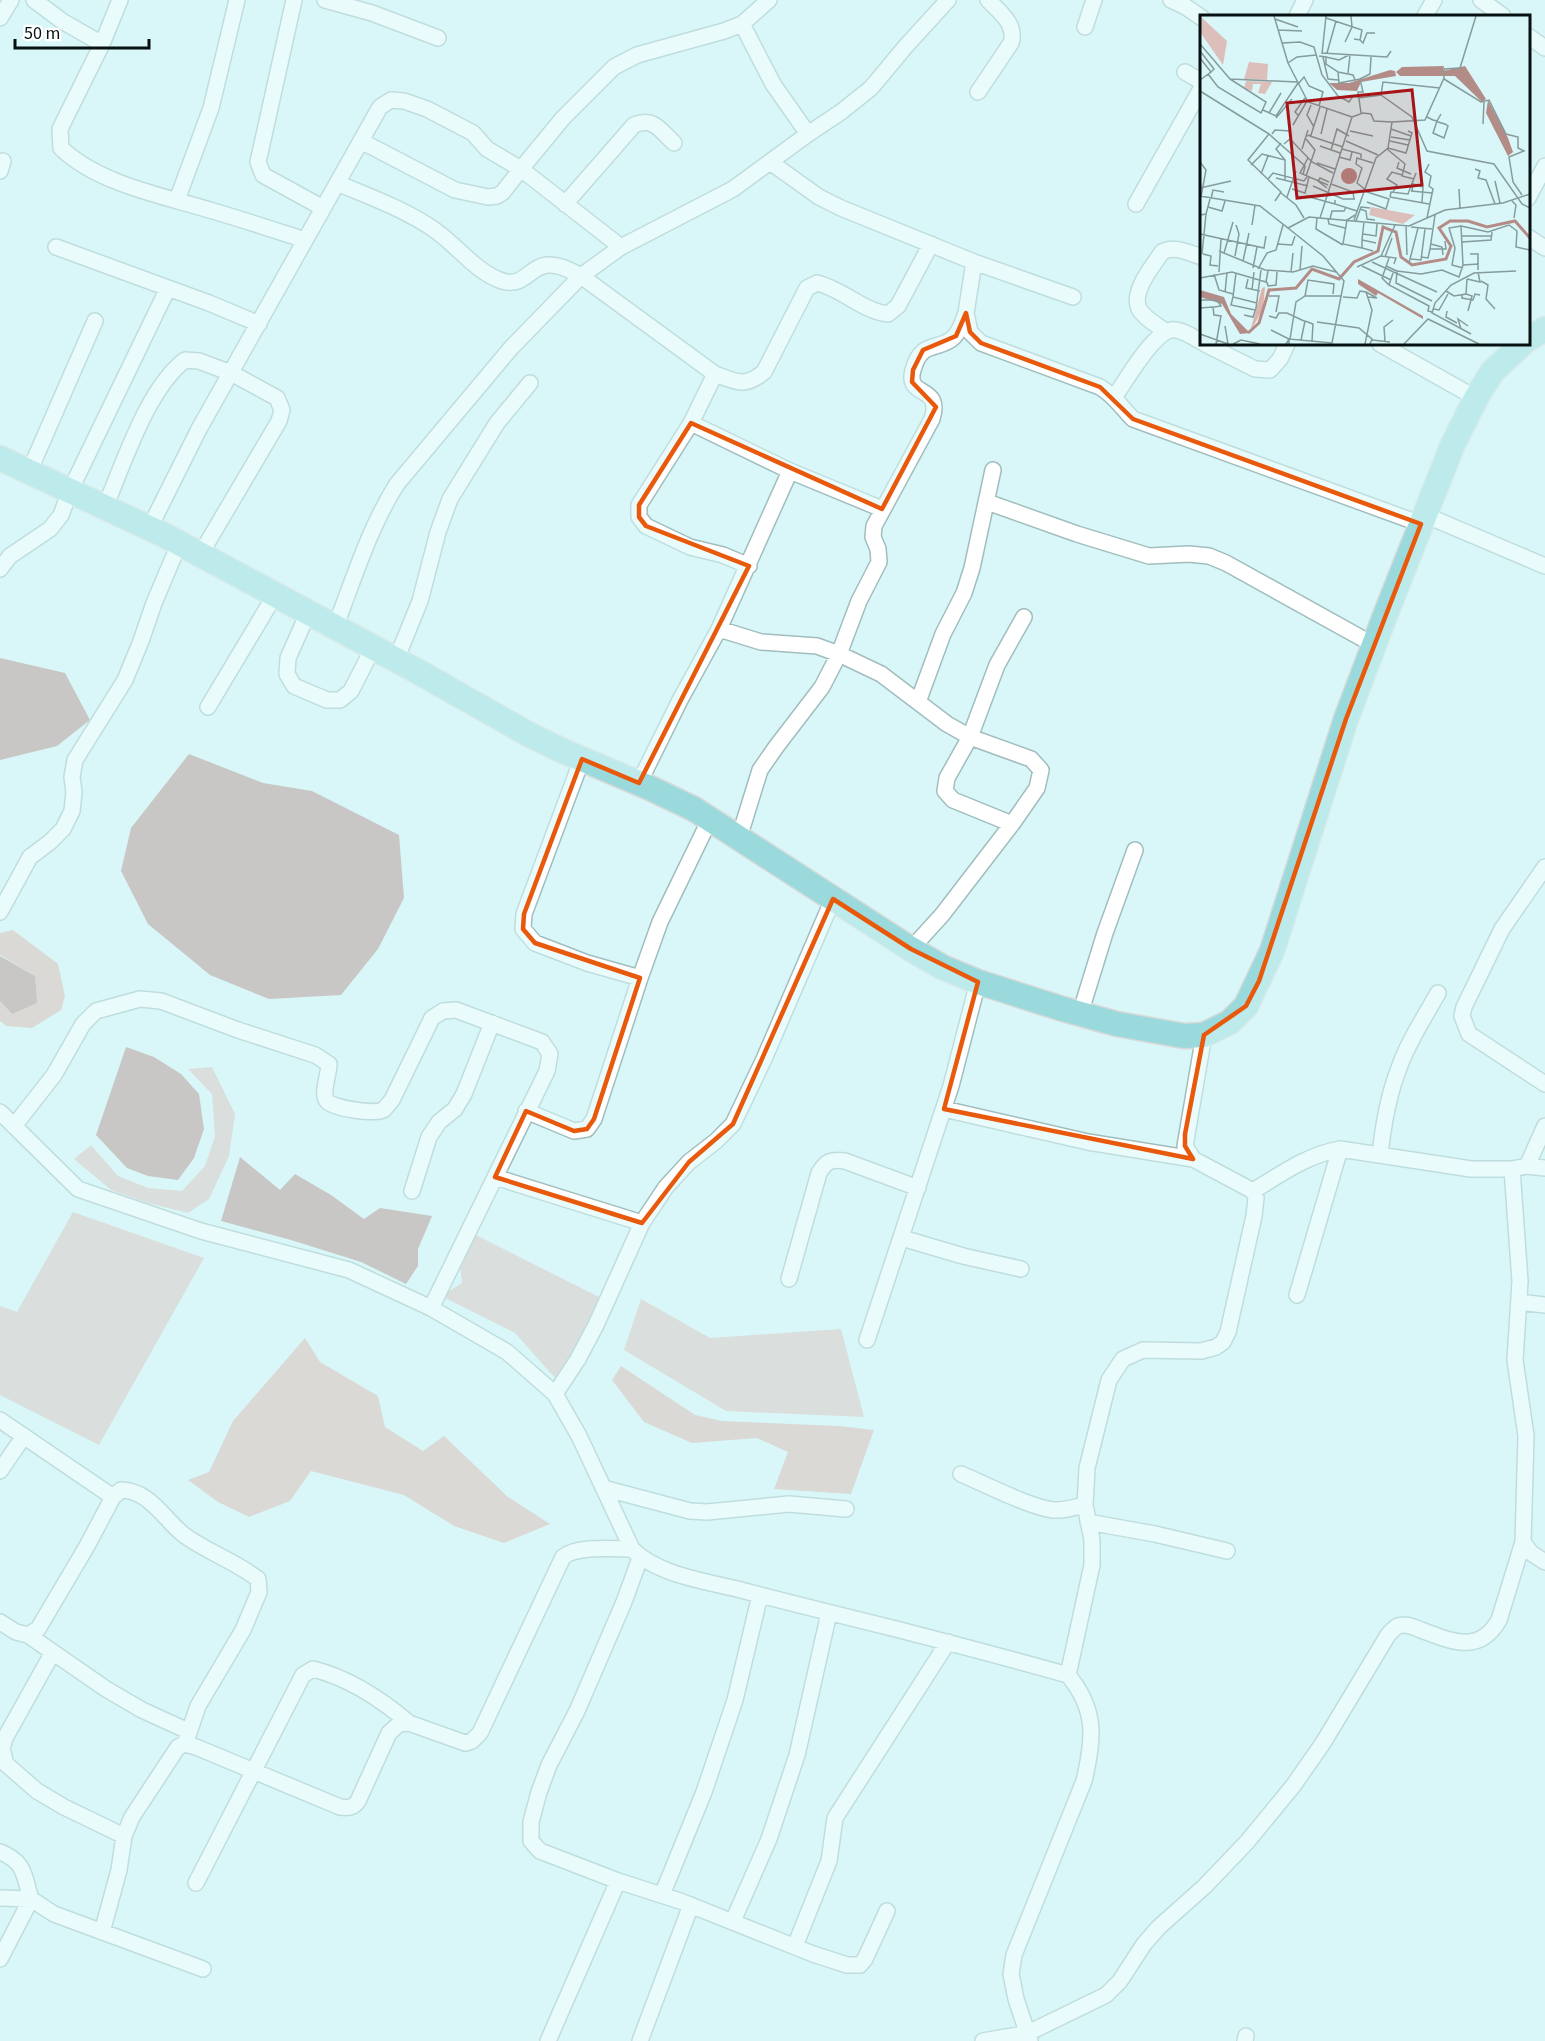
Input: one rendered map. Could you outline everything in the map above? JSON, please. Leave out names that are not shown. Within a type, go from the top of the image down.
[{"type":"main road","points":[[0,458],[190,549],[519,729],[694,809],[942,967],[978,982],[1080,1014],[1156,1032],[1184,1036],[1204,1035],[1230,1022],[1246,1006],[1259,981],[1272,951],[1346,719],[1453,444],[1492,372],[1520,345]]},
{"type":"street","points":[[0,18],[11,0]]},
{"type":"street","points":[[34,0],[62,21],[102,44]]},
{"type":"street","points":[[120,0],[102,44],[60,129],[61,148],[73,160],[94,172],[305,240]]},
{"type":"street","points":[[177,200],[211,108],[237,0]]},
{"type":"street","points":[[294,0],[258,162],[263,175],[323,208]]},
{"type":"street","points":[[325,0],[372,13],[438,38]]},
{"type":"street","points":[[361,141],[455,190],[488,197],[503,192],[520,168],[563,118],[614,67],[637,55],[742,24],[769,0]]},
{"type":"street","points":[[335,627],[377,520],[397,484],[511,348],[582,276],[621,247],[733,189],[841,112],[871,88],[948,0]]},
{"type":"street","points":[[978,92],[1013,38],[1012,29],[1006,19],[988,0]]},
{"type":"street","points":[[1085,27],[1094,0]]},
{"type":"street","points":[[1171,0],[1200,17]]},
{"type":"street","points":[[1298,15],[1305,0]]},
{"type":"street","points":[[1426,15],[1434,0]]},
{"type":"street","points":[[1480,0],[1502,15]]},
{"type":"street","points":[[742,24],[773,84],[808,134]]},
{"type":"street","points":[[1530,37],[1545,48]]},
{"type":"street","points":[[1185,72],[1200,83]]},
{"type":"street","points":[[1136,204],[1200,88]]},
{"type":"street","points":[[149,529],[199,429],[337,183],[380,107],[391,99],[428,109],[455,122],[473,134],[487,149],[520,168],[621,247]]},
{"type":"street","points":[[565,204],[634,125],[644,121],[654,123],[674,143]]},
{"type":"street","points":[[770,162],[819,197],[841,208],[974,262],[1074,297]]},
{"type":"street","points":[[1530,194],[1545,166]]},
{"type":"street","points":[[337,183],[392,206],[427,225],[496,279],[509,283],[523,279],[545,265],[560,266],[582,276],[715,374],[736,382],[752,381],[764,372],[807,288],[816,283],[829,286],[876,312],[888,314],[898,306],[931,244]]},
{"type":"street","points":[[1530,238],[1545,249]]},
{"type":"street","points":[[56,247],[259,324]]},
{"type":"street","points":[[1165,331],[1140,309],[1137,300],[1139,290],[1162,252],[1167,249],[1200,256]]},
{"type":"street","points":[[739,838],[760,770],[822,687],[839,654],[859,601],[879,562],[878,549],[873,537],[874,526],[932,419],[936,407],[932,398],[918,389],[912,381],[913,370],[923,350],[932,345],[947,343],[956,336],[966,313],[974,262]]},
{"type":"street","points":[[0,569],[10,556],[50,529],[61,515],[70,491],[168,288]]},
{"type":"street","points":[[966,313],[969,332],[981,343],[1100,387],[1115,396],[1133,419],[1423,519],[1545,566]]},
{"type":"street","points":[[29,471],[95,321]]},
{"type":"street","points":[[1115,396],[1155,339],[1165,331],[1174,329],[1200,342]]},
{"type":"street","points":[[1207,345],[1255,369],[1270,370],[1280,359],[1287,345]]},
{"type":"street","points":[[1382,345],[1476,398]]},
{"type":"street","points":[[0,912],[30,857],[63,829],[72,810],[74,792],[72,777],[75,760],[125,680],[154,603],[279,421],[282,410],[277,398],[231,373],[199,361],[185,360],[175,368],[146,409],[105,507]]},
{"type":"street","points":[[715,374],[691,423],[639,505],[639,517],[646,526],[690,547],[723,555],[749,566]]},
{"type":"street","points":[[396,660],[420,601],[438,532],[450,499],[497,423],[530,383]]},
{"type":"street","points":[[691,423],[790,471],[882,508]]},
{"type":"street","points":[[918,702],[943,634],[964,594],[976,551],[993,470]]},
{"type":"street","points":[[639,783],[680,700],[719,629],[790,471]]},
{"type":"street","points":[[987,502],[1077,534],[1149,556],[1189,554],[1209,556],[1226,563],[1374,645]]},
{"type":"street","points":[[208,707],[274,595]]},
{"type":"street","points":[[308,613],[288,658],[286,674],[294,686],[327,700],[340,700],[351,692],[373,648]]},
{"type":"street","points":[[1011,824],[954,800],[945,791],[947,778],[970,737],[997,665],[1024,617]]},
{"type":"street","points":[[719,629],[761,642],[817,646],[839,654],[881,674],[947,724],[970,737],[1031,759],[1041,770],[1037,788],[1011,824],[942,915],[911,949]]},
{"type":"street","points":[[582,759],[524,914],[523,928],[535,943],[587,963],[640,978]]},
{"type":"street","points":[[526,1111],[574,1131],[587,1129],[594,1119],[660,922],[710,819]]},
{"type":"street","points":[[1080,1014],[1105,933],[1135,850]]},
{"type":"street","points":[[1545,867],[1502,929],[1464,1007],[1462,1016],[1469,1034],[1545,1084]]},
{"type":"street","points":[[555,1394],[578,1359],[596,1324],[642,1223],[666,1187],[689,1162],[733,1124],[764,1059],[833,899]]},
{"type":"street","points":[[867,1340],[944,1108],[978,982]]},
{"type":"street","points":[[1380,1155],[1383,1130],[1398,1069],[1413,1036],[1438,993]]},
{"type":"street","points":[[14,1126],[54,1075],[83,1024],[96,1011],[140,999],[161,1000],[238,1030],[315,1055],[328,1064],[325,1096],[328,1102],[336,1106],[373,1112],[384,1110],[392,1100],[432,1018],[443,1011],[456,1010],[542,1042],[550,1054],[547,1071],[431,1308]]},
{"type":"street","points":[[412,1191],[429,1137],[439,1122],[455,1109],[464,1094],[492,1023]]},
{"type":"street","points":[[1193,1160],[1185,1146],[1185,1134],[1204,1035]]},
{"type":"street","points":[[944,1108],[1088,1142],[1193,1160],[1254,1191],[1256,1198],[1228,1332],[1223,1342],[1201,1352],[1143,1350],[1123,1359],[1108,1380],[1087,1468],[1085,1505],[1092,1540],[1092,1565],[1068,1675]]},
{"type":"street","points":[[0,1112],[78,1189],[201,1231],[349,1270],[431,1308],[507,1352],[555,1394],[579,1436],[636,1553],[651,1564],[682,1575],[760,1596],[948,1642],[1068,1675],[1079,1688],[1089,1709],[1089,1758],[1084,1781],[1014,1955],[1011,1974],[1016,1999],[1027,2032]]},
{"type":"street","points":[[983,2041],[1027,2032],[1106,1995],[1120,1981],[1144,1944],[1206,1886],[1293,1786],[1388,1635],[1397,1626],[1408,1625],[1450,1641],[1468,1643],[1481,1640],[1494,1629],[1499,1620],[1522,1542],[1526,1436],[1515,1360],[1520,1281],[1519,1167],[1545,1126]]},
{"type":"street","points":[[1297,1295],[1340,1149]]},
{"type":"street","points":[[1254,1191],[1309,1157],[1340,1149],[1471,1169],[1545,1168]]},
{"type":"street","points":[[789,1279],[819,1173],[825,1164],[833,1159],[845,1161],[918,1188]]},
{"type":"street","points":[[495,1177],[642,1223]]},
{"type":"street","points":[[902,1238],[963,1256],[1021,1269]]},
{"type":"street","points":[[1519,1302],[1545,1305]]},
{"type":"street","points":[[0,1420],[113,1497]]},
{"type":"street","points":[[0,1471],[24,1436]]},
{"type":"street","points":[[962,1474],[1045,1508],[1064,1510],[1085,1505]]},
{"type":"street","points":[[603,1488],[690,1511],[707,1512],[789,1504],[846,1509]]},
{"type":"street","points":[[28,1635],[38,1629],[113,1497],[121,1490],[132,1490],[145,1497],[183,1534],[258,1579],[259,1592],[243,1630],[198,1706],[186,1737],[132,1817],[124,1836],[119,1870],[102,1932]]},
{"type":"street","points":[[1088,1522],[1155,1534],[1227,1551]]},
{"type":"street","points":[[1522,1542],[1531,1553],[1545,1562]]},
{"type":"street","points":[[196,1883],[303,1675],[313,1669],[324,1672],[370,1694],[409,1723],[459,1742],[472,1742],[480,1733],[563,1557],[568,1552],[578,1550],[636,1553]]},
{"type":"street","points":[[636,1553],[624,1602],[578,1711],[549,1765],[538,1792],[531,1822],[531,1840],[540,1851],[618,1881],[691,1905],[847,1965],[860,1965],[865,1959],[887,1911]]},
{"type":"street","points":[[662,1895],[704,1792],[735,1700],[760,1596]]},
{"type":"street","points":[[733,1921],[769,1839],[797,1755],[829,1613]]},
{"type":"street","points":[[0,1622],[16,1632],[28,1635],[106,1689],[186,1737],[255,1771],[348,1808],[355,1806],[358,1801],[389,1733],[399,1724],[409,1723]]},
{"type":"street","points":[[795,1946],[832,1852],[835,1818],[948,1642]]},
{"type":"street","points":[[53,1652],[5,1738],[2,1749],[6,1764],[37,1791],[64,1807],[124,1836]]},
{"type":"street","points":[[0,1852],[9,1856],[23,1868],[31,1899],[0,1959]]},
{"type":"street","points":[[548,2041],[618,1881]]},
{"type":"street","points":[[0,1898],[31,1899],[54,1914],[203,1969]]},
{"type":"street","points":[[640,2041],[691,1905]]},
{"type":"highlighted area","points":[[966,313],[970,332],[981,343],[1100,387],[1133,419],[1421,524],[1346,719],[1259,981],[1246,1006],[1204,1035],[1185,1134],[1185,1146],[1193,1159],[944,1109],[978,982],[911,949],[833,899],[733,1124],[689,1162],[642,1223],[495,1177],[526,1111],[574,1131],[587,1129],[594,1119],[640,978],[535,943],[523,929],[524,914],[582,759],[639,783],[749,566],[646,526],[639,517],[639,505],[691,423],[882,509],[936,407],[912,382],[913,370],[923,350],[956,336]]},
{"type":"shaded area","points":[[0,658],[65,673],[90,720],[57,746],[0,760]]},
{"type":"shaded area","points":[[189,754],[263,783],[312,791],[399,835],[404,898],[378,949],[341,995],[269,999],[210,975],[148,924],[121,871],[131,828]]},
{"type":"shaded area","points":[[13,930],[58,964],[65,996],[61,1010],[32,1028],[6,1026],[0,1021],[0,1001],[12,1014],[35,976],[0,955],[0,933]]},
{"type":"shaded area","points":[[0,956],[35,976],[37,1003],[12,1014],[0,1001]]},
{"type":"shaded area","points":[[126,1047],[154,1057],[181,1074],[199,1094],[204,1129],[194,1158],[178,1180],[148,1176],[127,1168],[96,1135]]},
{"type":"shaded area","points":[[212,1067],[235,1114],[229,1156],[209,1199],[188,1213],[148,1203],[111,1190],[74,1159],[91,1145],[118,1176],[148,1188],[182,1191],[205,1166],[215,1136],[212,1094],[188,1069]]},
{"type":"shaded area","points":[[240,1157],[280,1190],[295,1174],[331,1195],[364,1219],[380,1208],[432,1216],[418,1249],[418,1266],[406,1284],[361,1262],[221,1221]]},
{"type":"shaded area","points":[[73,1212],[204,1258],[99,1445],[0,1395],[0,1306],[17,1312]]},
{"type":"shaded area","points":[[470,1232],[599,1297],[579,1344],[556,1379],[515,1333],[441,1296],[462,1283],[459,1257]]},
{"type":"shaded area","points":[[641,1299],[710,1338],[841,1329],[864,1417],[726,1411],[624,1350]]},
{"type":"shaded area","points":[[305,1338],[320,1362],[378,1396],[385,1427],[423,1451],[444,1436],[508,1497],[550,1524],[504,1543],[454,1526],[404,1495],[311,1471],[290,1501],[249,1517],[218,1502],[188,1480],[209,1472],[233,1421]]},
{"type":"shaded area","points":[[621,1366],[695,1415],[722,1421],[838,1426],[874,1430],[851,1494],[774,1489],[788,1452],[757,1438],[692,1443],[644,1422],[612,1380]]}]
